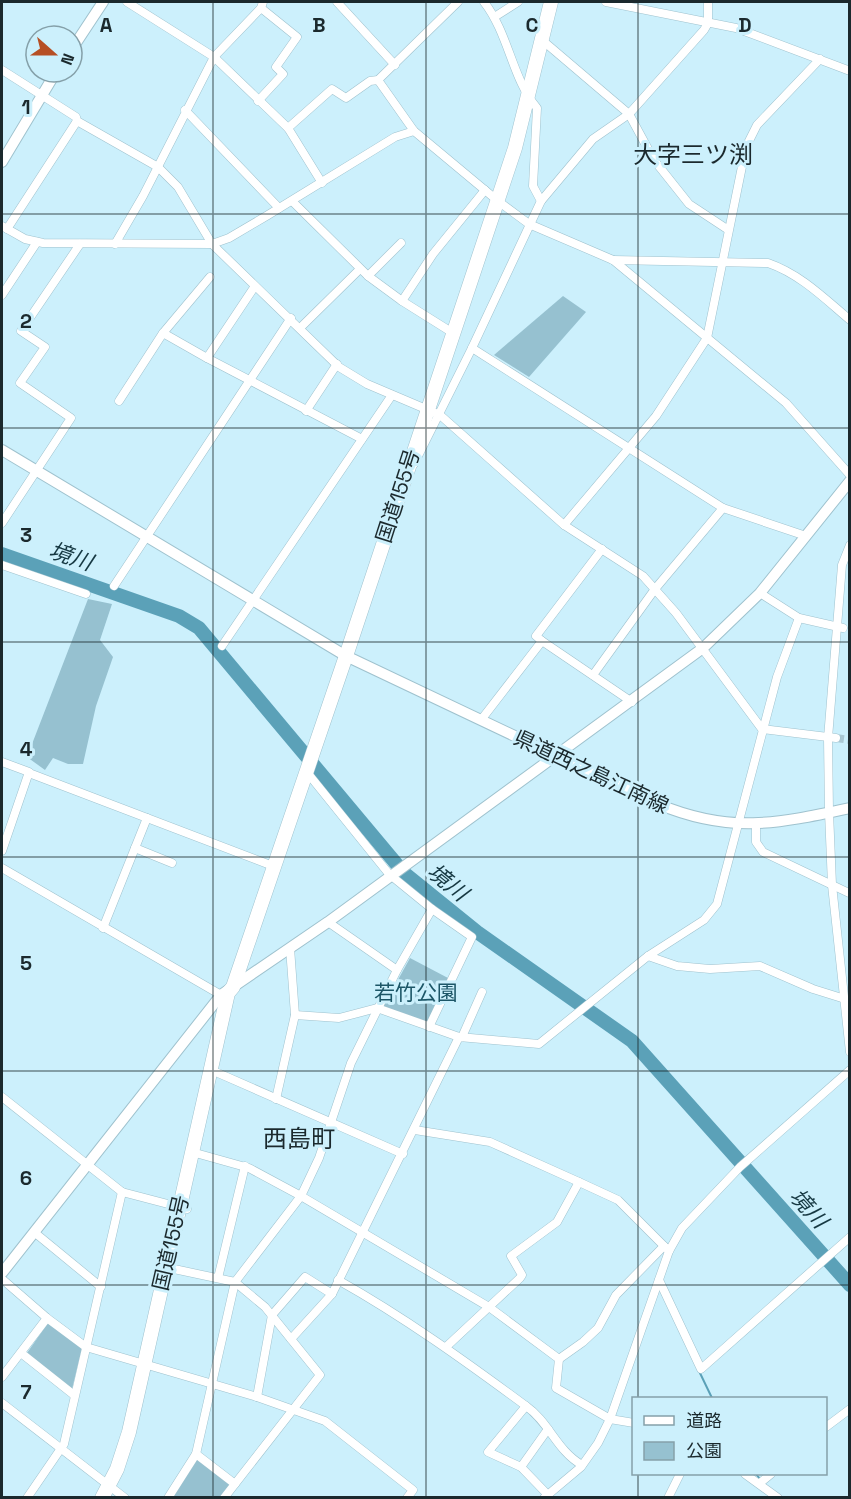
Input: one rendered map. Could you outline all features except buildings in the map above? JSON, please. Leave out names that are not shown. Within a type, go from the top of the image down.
[{"type":"highway","name":"国道155号","points":[[102,1497],[116,1493],[129,1462],[147,1367],[228,993],[233,987],[346,656],[426,410],[498,201],[528,97],[551,2]]},
{"type":"highway","name":"国道155号","points":[[147,1367],[174,1269],[183,1208],[199,1154],[218,1073],[235,995],[233,987]]},
{"type":"street","points":[[84,31],[103,2]]},
{"type":"street","points":[[127,2],[214,57],[288,128],[322,183]]},
{"type":"street","points":[[338,2],[395,65]]},
{"type":"street","points":[[288,128],[332,89],[346,98],[370,81],[378,80],[458,2]]},
{"type":"street","points":[[484,2],[496,16],[528,97],[537,108],[533,186],[541,201]]},
{"type":"street","points":[[496,16],[518,2]]},
{"type":"street","points":[[606,2],[736,28],[849,71]]},
{"type":"street","points":[[404,478],[420,456],[541,201],[593,139],[629,114],[708,23],[708,2]]},
{"type":"street","points":[[115,244],[158,167],[214,57],[262,5],[297,38],[276,67],[283,74],[258,101]]},
{"type":"street","points":[[542,40],[629,114],[654,160],[689,204],[727,229]]},
{"type":"street","points":[[564,525],[656,416],[707,338],[724,263],[727,229],[746,147],[757,125],[820,59]]},
{"type":"street","points":[[2,70],[76,117],[77,121],[158,167],[178,187],[212,244],[337,364],[367,384],[440,415],[564,525],[643,576],[703,648],[762,729],[832,738]]},
{"type":"street","points":[[378,80],[414,131],[529,224],[613,261],[786,403],[849,475]]},
{"type":"street","points":[[2,162],[48,84]]},
{"type":"street","points":[[185,110],[279,208]]},
{"type":"street","points":[[77,121],[4,227],[37,242],[212,244],[229,238],[395,137],[414,131]]},
{"type":"street","points":[[402,301],[433,254],[485,190]]},
{"type":"street","points":[[291,201],[368,276],[402,301],[453,333]]},
{"type":"street","points":[[2,296],[37,242]]},
{"type":"street","points":[[368,276],[401,243]]},
{"type":"street","points":[[2,523],[70,418],[20,383],[45,347],[21,331],[80,244]]},
{"type":"street","points":[[613,261],[768,263],[782,268],[805,282],[849,320]]},
{"type":"street","points":[[300,328],[360,269]]},
{"type":"street","points":[[119,400],[163,333],[210,277]]},
{"type":"street","points":[[207,358],[255,286]]},
{"type":"street","points":[[114,586],[291,318]]},
{"type":"street","points":[[163,333],[249,381],[362,439]]},
{"type":"street","points":[[472,348],[723,508],[806,536]]},
{"type":"street","points":[[306,411],[337,364]]},
{"type":"street","points":[[222,646],[392,395]]},
{"type":"street","name":"県道西之島江南線","points":[[2,450],[346,656],[679,813],[736,824],[756,825],[800,820],[849,808]]},
{"type":"street","points":[[2,1273],[221,995],[328,922],[406,862],[632,702],[703,648],[760,593],[849,481]]},
{"type":"street","points":[[593,675],[655,590],[723,508]]},
{"type":"street","points":[[849,545],[842,565],[829,812],[832,885],[849,1052]]},
{"type":"street","points":[[602,549],[536,636],[632,702]]},
{"type":"street","points":[[2,566],[86,594]]},
{"type":"street","points":[[760,593],[799,618],[839,627]]},
{"type":"street","points":[[295,1015],[339,1018],[378,1008],[460,1037],[539,1044],[648,956],[688,931],[717,904],[762,729],[777,677],[799,618]]},
{"type":"street","points":[[481,720],[542,640]]},
{"type":"street","points":[[2,762],[273,866]]},
{"type":"street","points":[[306,771],[391,874],[432,909],[472,937],[429,1027]]},
{"type":"street","points":[[2,851],[29,773]]},
{"type":"street","points":[[103,928],[147,818]]},
{"type":"street","points":[[756,825],[756,842],[763,852],[849,893]]},
{"type":"street","points":[[135,848],[166,863]]},
{"type":"street","points":[[2,868],[221,995]]},
{"type":"street","points":[[168,1497],[196,1454],[235,1282],[301,1196],[319,1158],[351,1063],[397,970],[432,909]]},
{"type":"street","points":[[328,922],[397,970]]},
{"type":"street","points":[[276,1099],[295,1015],[290,948]]},
{"type":"street","points":[[648,956],[677,966],[710,969],[760,966],[813,989],[845,999]]},
{"type":"street","points":[[291,1339],[332,1294],[482,992]]},
{"type":"street","points":[[632,1423],[610,1419],[556,1388],[559,1359],[598,1328],[616,1295],[667,1249],[682,1228],[740,1167],[849,1070]]},
{"type":"street","points":[[218,1073],[403,1154]]},
{"type":"street","points":[[2,1097],[122,1192],[183,1208]]},
{"type":"street","points":[[415,1130],[490,1142],[618,1200],[667,1249]]},
{"type":"street","points":[[199,1154],[244,1166],[301,1196],[489,1307],[559,1359]]},
{"type":"street","points":[[218,1278],[244,1166]]},
{"type":"street","points":[[446,1347],[520,1278],[522,1275],[511,1256],[557,1222],[579,1182]]},
{"type":"street","points":[[27,1497],[62,1448],[102,1287],[122,1192]]},
{"type":"street","points":[[34,1232],[102,1287]]},
{"type":"street","points":[[659,1280],[701,1369],[849,1237]]},
{"type":"street","points":[[526,1406],[488,1452],[521,1467],[546,1496],[582,1465],[598,1443],[610,1419],[659,1280],[667,1249]]},
{"type":"street","points":[[174,1269],[235,1282],[272,1315],[320,1375],[224,1497]]},
{"type":"street","points":[[257,1397],[272,1315],[305,1277],[332,1294]]},
{"type":"street","points":[[2,1279],[47,1318],[86,1347],[147,1367],[257,1397],[325,1421],[413,1490],[407,1497]]},
{"type":"street","points":[[338,1280],[380,1303],[446,1347],[538,1414],[568,1457],[582,1465]]},
{"type":"street","points":[[2,1377],[47,1318]]},
{"type":"street","points":[[21,1353],[74,1395]]},
{"type":"street","points":[[2,1403],[62,1448],[116,1493]]},
{"type":"street","points":[[827,1426],[849,1409]]},
{"type":"street","points":[[521,1467],[548,1429]]},
{"type":"street","points":[[196,1454],[235,1484]]},
{"type":"street","points":[[668,1497],[679,1475]]},
{"type":"street","points":[[748,1475],[778,1497]]},
{"type":"street","points":[[760,1483],[769,1475]]},
{"type":"green space","points":[[563,296],[586,312],[529,377],[494,355]]},
{"type":"green space","points":[[88,599],[112,604],[100,640],[113,657],[96,706],[83,764],[68,764],[53,758],[45,770],[27,757]]},
{"type":"green space","name":"若竹公園","points":[[410,958],[448,978],[427,1024],[383,1007]]},
{"type":"green space","points":[[48,1323],[82,1348],[72,1389],[27,1353]]},
{"type":"green space","points":[[197,1458],[231,1484],[220,1497],[172,1498]]},
{"type":"waterway","name":"境川","points":[[2,554],[179,616],[199,628],[404,873],[477,932],[632,1041],[850,1285]]},
{"type":"waterway","points":[[699,1371],[712,1397]]},
{"type":"waterway","points":[[757,1475],[760,1479]]},
{"type":"tunnel","points":[[836,738],[850,740]]},
{"type":"district","name":"大字三ツ渕","points":[[693,155]]},
{"type":"district","name":"西島町","points":[[299,1139]]}]
